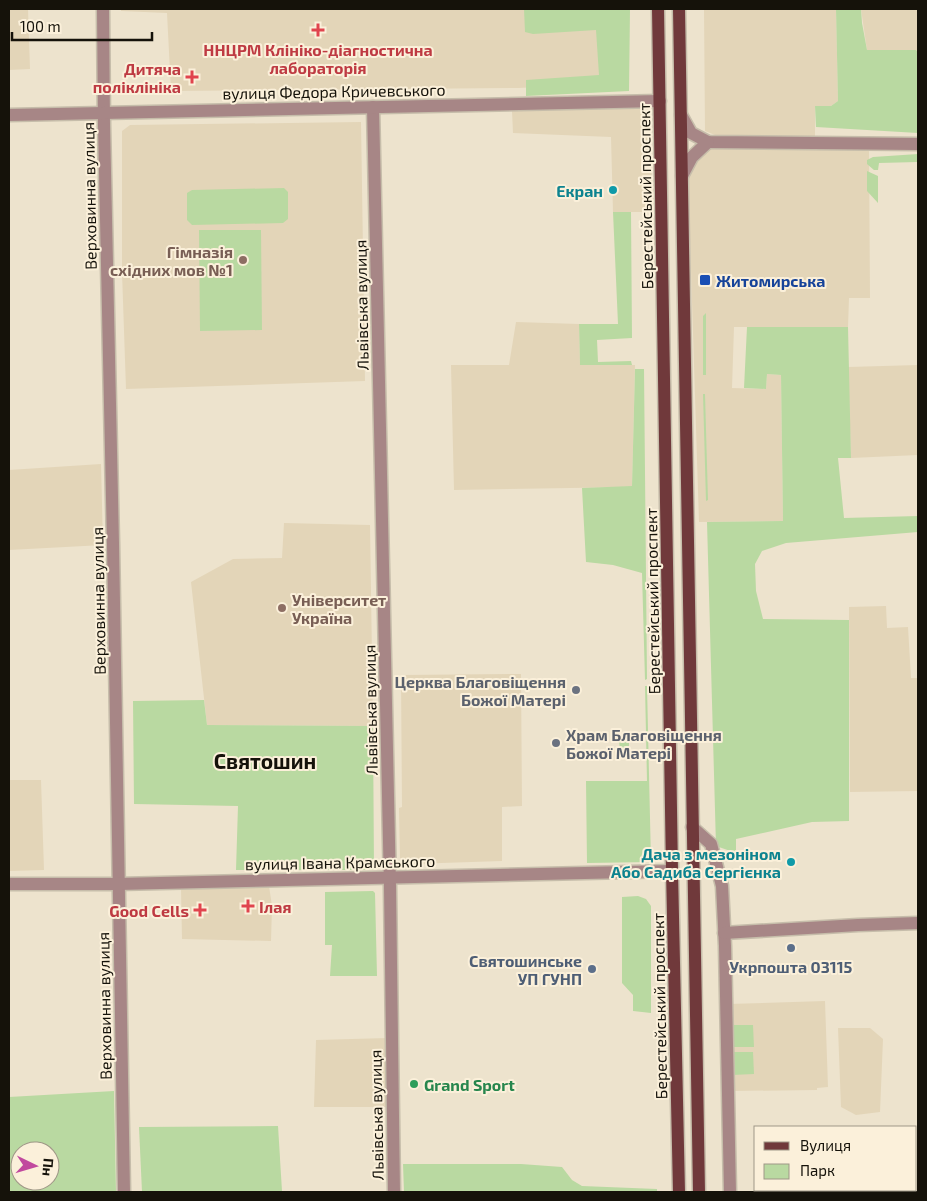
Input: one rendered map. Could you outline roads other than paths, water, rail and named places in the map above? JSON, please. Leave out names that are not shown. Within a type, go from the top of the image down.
[{"type":"main road","name":"Берестейський проспект","points":[[658,9],[679,1192]]},
{"type":"main road","points":[[679,9],[699,1192]]},
{"type":"street","name":"Верховинна вулиця","points":[[103,9],[124,1192]]},
{"type":"street","name":"вулиця Федора Кричевського","points":[[9,114],[660,101]]},
{"type":"street","name":"Львівська вулиця","points":[[373,107],[394,1192]]},
{"type":"street","points":[[680,115],[691,133],[708,142],[918,144]]},
{"type":"street","points":[[682,176],[692,157],[708,142]]},
{"type":"street","points":[[692,827],[711,844],[722,886],[730,1192]]},
{"type":"street","name":"вулиця Івана Крамського","points":[[9,884],[118,884],[672,871]]},
{"type":"street","points":[[724,933],[918,923]]},
{"type":"place","name":"ННЦРМ Клініко-діагностична лабораторія","points":[[318,30]]},
{"type":"place","name":"Дитяча поліклініка","points":[[192,77]]},
{"type":"place","name":"Екран","points":[[613,190]]},
{"type":"place","name":"Гімназія східних мов №1","points":[[243,260]]},
{"type":"place","name":"Житомирська","points":[[705,280]]},
{"type":"place","name":"Університет Україна","points":[[282,608]]},
{"type":"place","name":"Церква Благовіщення Божої Матері","points":[[576,690]]},
{"type":"place","name":"Храм Благовіщення Божої Матері","points":[[556,743]]},
{"type":"place","name":"Дача з мезоніном Або Садиба Сергієнка","points":[[791,862]]},
{"type":"place","name":"Ілая","points":[[248,906]]},
{"type":"place","name":"Good Cells","points":[[200,910]]},
{"type":"place","name":"Укрпошта 03115","points":[[791,948]]},
{"type":"place","name":"Святошинське УП ГУНП","points":[[592,969]]},
{"type":"place","name":"Grand Sport","points":[[414,1084]]},
{"type":"district","name":"Святошин","points":[[265,760]]}]
